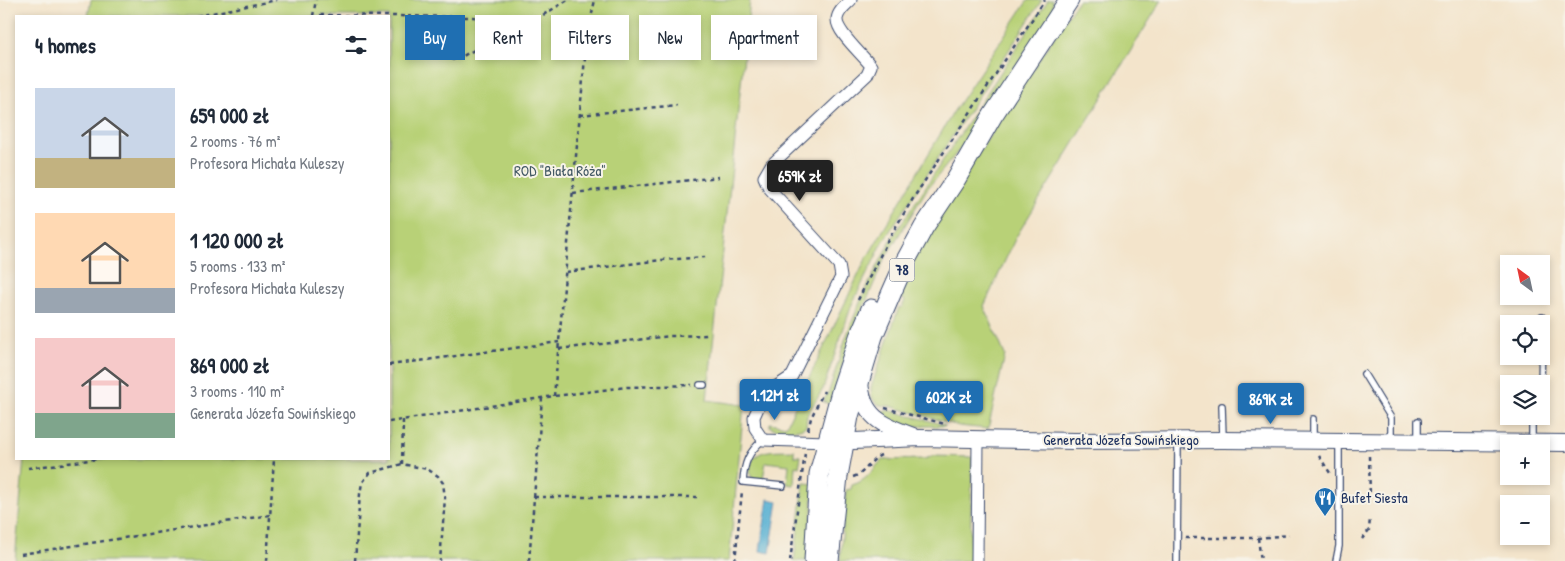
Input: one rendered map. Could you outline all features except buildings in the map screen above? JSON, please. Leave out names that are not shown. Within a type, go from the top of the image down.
[{"type":"main road","name":"78","points":[[814,561],[819,474],[849,416],[873,336],[906,260],[924,227],[956,179],[994,115],[1069,0]]},
{"type":"main road","name":"78","points":[[829,561],[837,484],[836,442],[842,388],[858,337],[889,268],[932,192],[994,115]]},
{"type":"street","points":[[836,442],[761,437],[761,415],[758,408],[764,396],[792,376],[841,277],[839,265],[770,188],[764,177],[771,165],[867,75],[871,66],[839,29],[837,18],[851,0]]},
{"type":"street","points":[[860,376],[862,399],[872,415],[881,423],[893,429],[920,438]]},
{"type":"street","name":"Generała Józefa Sowińskiego","points":[[836,442],[920,438],[978,440],[1500,443]]},
{"type":"street","points":[[978,440],[978,561]]},
{"type":"street","name":"Generała Józefa Sowińskiego","points":[[1550,443],[1565,443]]},
{"type":"lane","points":[[1364,374],[1391,418],[1391,442]]},
{"type":"lane","points":[[1222,406],[1223,440]]},
{"type":"lane","points":[[1313,419],[1313,441]]},
{"type":"lane","points":[[1418,420],[1418,442]]},
{"type":"lane","points":[[761,437],[746,459],[743,482],[782,486]]},
{"type":"lane","points":[[1178,441],[1178,561]]},
{"type":"lane","points":[[1336,561],[1339,546],[1339,441]]},
{"type":"path","points":[[202,15],[277,0]]},
{"type":"path","points":[[313,15],[316,0]]},
{"type":"path","points":[[541,16],[568,0]]},
{"type":"path","points":[[554,396],[587,36],[595,0]]},
{"type":"path","points":[[856,305],[889,238],[914,197],[1045,0]]},
{"type":"path","points":[[390,16],[405,16]]},
{"type":"path","points":[[580,115],[676,105]]},
{"type":"path","points":[[573,193],[719,177]]},
{"type":"path","points":[[566,272],[662,260],[706,257]]},
{"type":"path","points":[[559,349],[670,336],[706,334]]},
{"type":"path","points":[[390,365],[559,342]]},
{"type":"path","points":[[390,422],[554,396],[627,387],[702,385]]},
{"type":"path","points":[[809,429],[811,418],[826,389]]},
{"type":"path","points":[[529,561],[542,398]]},
{"type":"path","points":[[883,408],[888,407],[946,424]]},
{"type":"path","points":[[402,464],[403,420]]},
{"type":"path","points":[[849,478],[859,475],[874,458],[882,454]]},
{"type":"path","points":[[1369,456],[1370,498]]},
{"type":"path","points":[[28,468],[90,460]]},
{"type":"path","points":[[267,561],[274,460]]},
{"type":"path","points":[[790,561],[804,460]]},
{"type":"path","points":[[355,561],[362,483],[370,473],[402,464],[426,469],[438,476],[443,484],[445,498],[440,561]]},
{"type":"path","points":[[735,561],[743,482]]},
{"type":"path","points":[[534,496],[697,497]]},
{"type":"path","points":[[21,554],[270,515]]},
{"type":"path","points":[[1362,539],[1369,530],[1370,518]]},
{"type":"path","points":[[1186,538],[1288,536]]},
{"type":"path","points":[[1258,538],[1261,548],[1261,561]]},
{"type":"green space","name":"ROD \"Biała Róża\"","points":[[91,0],[750,0],[748,15],[711,15],[711,60],[744,60],[707,400],[744,405],[729,561],[15,561],[24,460],[390,460],[390,15],[88,15]]},
{"type":"green space","points":[[1028,0],[1042,0],[884,240],[852,304],[823,389],[807,415],[806,426],[788,430],[770,427],[770,423],[786,426],[865,261],[954,111]]},
{"type":"green space","points":[[1048,0],[1053,0],[1053,10],[970,137],[927,189],[885,258],[855,327],[830,404],[823,402],[829,391],[846,337],[863,295],[892,238]]},
{"type":"green space","points":[[1078,0],[1162,0],[1016,237],[984,306],[1005,355],[988,429],[959,426],[878,404],[873,400],[871,387],[899,307],[902,308],[905,300],[900,298],[921,241]]},
{"type":"green space","points":[[888,410],[945,426],[905,426],[877,415],[882,411]]},
{"type":"green space","points":[[794,450],[794,456],[801,456],[799,467],[795,466],[794,485],[787,484],[789,465],[766,462],[763,478],[761,480],[753,479],[750,472],[751,464],[758,455],[769,451]]},
{"type":"green space","points":[[934,456],[972,457],[970,561],[840,561],[846,490],[851,489],[852,485],[865,478],[882,460],[924,459]]},
{"type":"green space","points":[[804,483],[814,484],[808,561],[794,561]]},
{"type":"water","points":[[768,499],[778,501],[770,553],[760,551]]},
{"type":"place","name":"Bufet Siesta","points":[[1325,517]]}]
